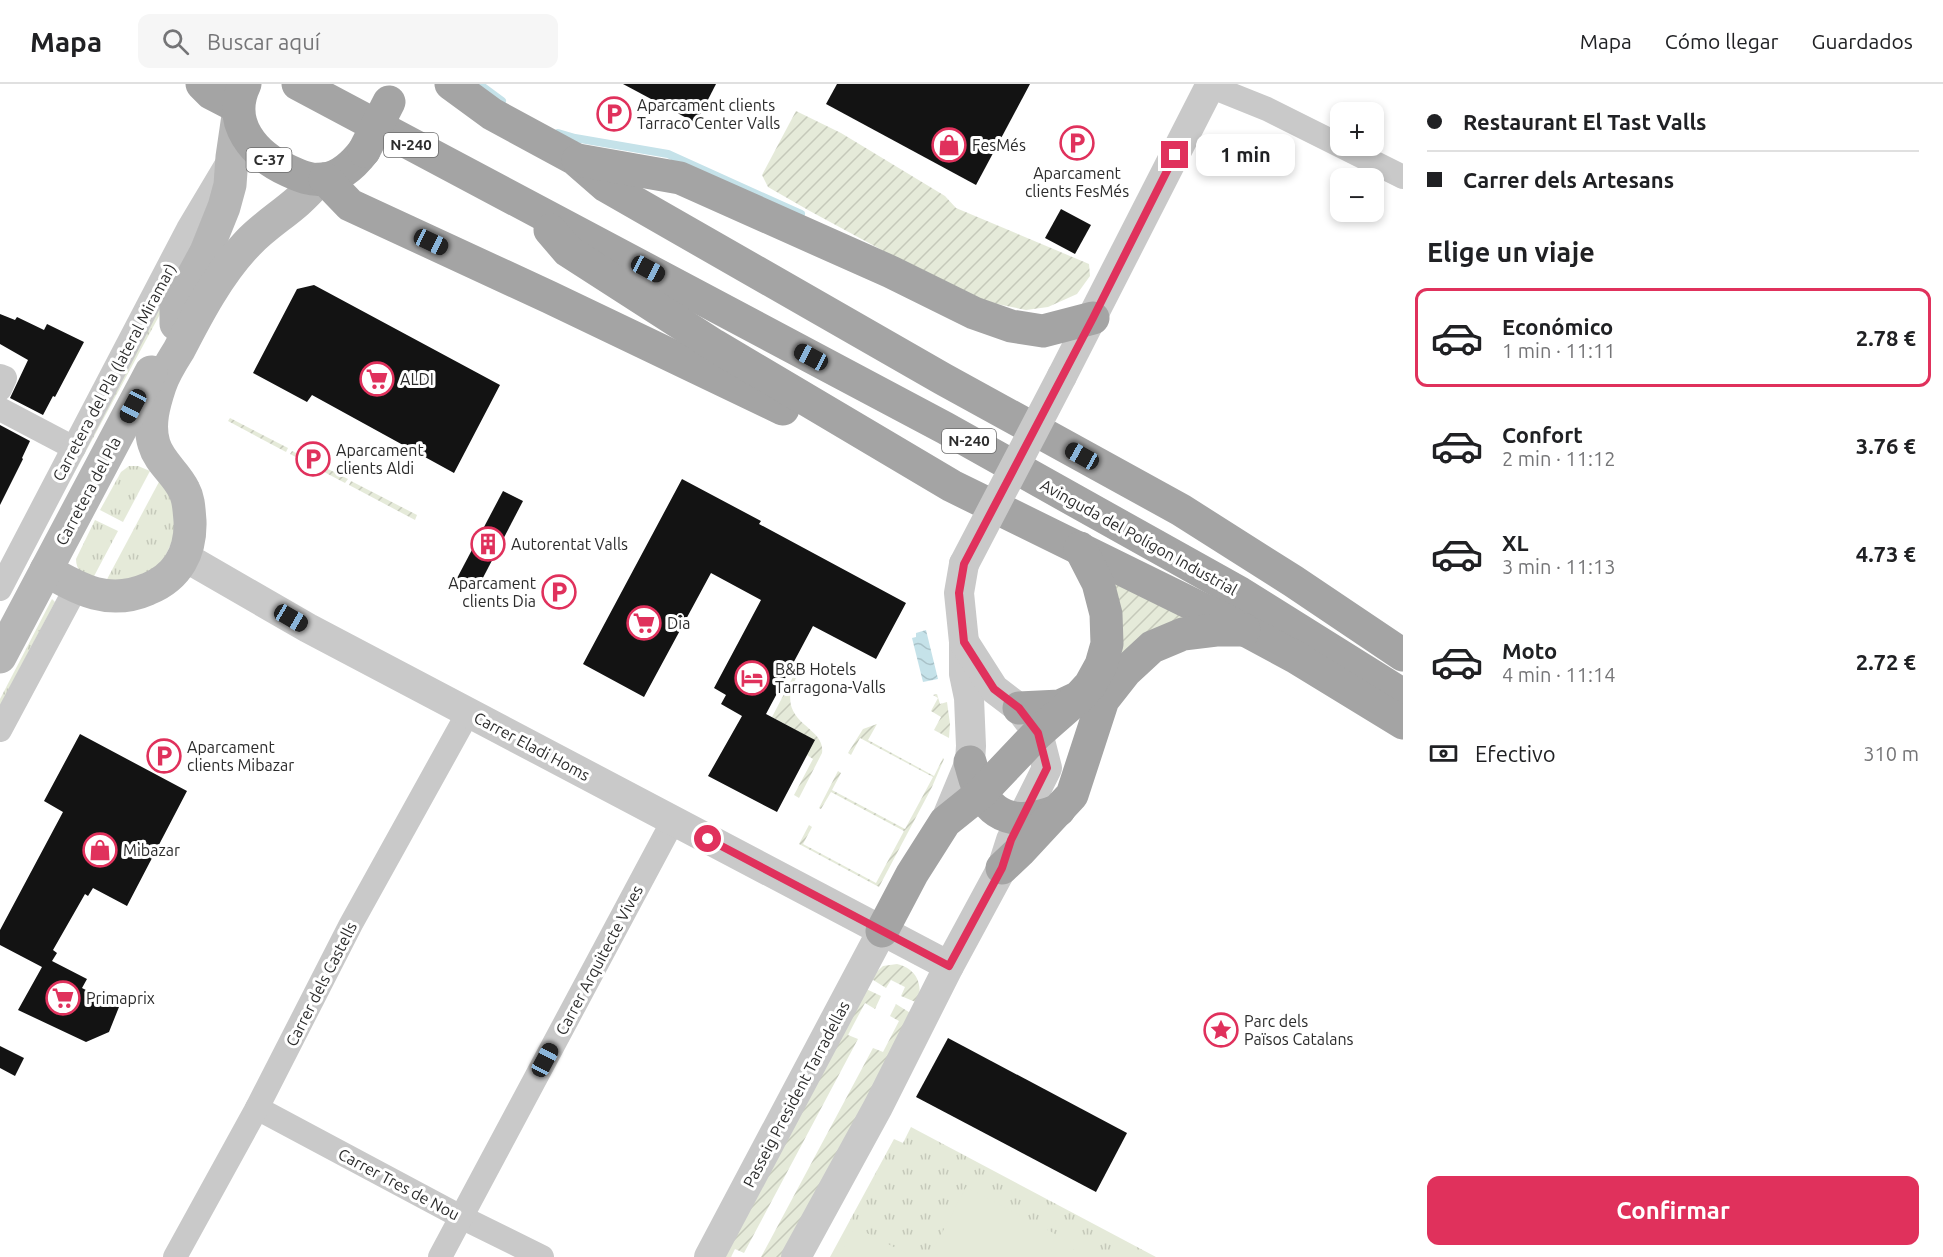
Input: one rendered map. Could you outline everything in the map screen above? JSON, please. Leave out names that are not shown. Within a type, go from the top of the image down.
[{"type":"main road","points":[[185,323],[176,307],[206,252],[224,207],[230,185],[241,98],[211,93],[202,84]]},
{"type":"main road","name":"Avinguda del Polígon Industrial","points":[[298,84],[945,428],[1240,593],[1403,695]]},
{"type":"main road","points":[[451,84],[492,114],[575,159],[606,186],[943,379],[1181,510],[1293,581],[1403,655]]},
{"type":"main road","points":[[46,570],[76,588],[95,595],[116,597],[134,595],[164,581],[175,571],[185,557],[189,536],[189,507],[185,492],[177,477],[157,452],[153,441],[152,426],[153,409],[161,383],[185,323],[246,244],[322,179],[338,175],[354,164],[364,151],[392,93]]},
{"type":"main road","name":"C-37","points":[[241,98],[244,130],[262,155],[274,165],[302,177],[322,179]]},
{"type":"main road","points":[[575,159],[680,178],[891,272],[974,313],[1011,326],[1043,331],[1093,318]]},
{"type":"main road","points":[[322,179],[350,206],[826,428],[846,424]]},
{"type":"main road","points":[[526,204],[568,251],[714,345],[846,424],[952,486],[1245,630],[1295,657],[1403,723]]},
{"type":"main road","name":"Carretera del Pla","points":[[0,657],[46,570],[185,323]]},
{"type":"main road","points":[[882,930],[912,874],[945,822],[981,793],[1029,721],[1079,697],[1090,685],[1101,665],[1107,644],[1106,614],[1098,583],[1080,548]]},
{"type":"main road","points":[[1002,868],[1072,795],[1103,700],[1125,672],[1152,647],[1183,634],[1216,630],[1245,630]]},
{"type":"main road","points":[[969,762],[981,793],[997,811],[1021,820],[1040,817],[1059,810]]},
{"type":"street","points":[[945,822],[969,762],[971,737],[959,593],[964,564],[1093,318],[1210,85],[1403,177]]},
{"type":"street","name":"Carretera del Pla (lateral Miramar)","points":[[0,589],[188,229],[232,157]]},
{"type":"street","points":[[0,376],[5,378],[0,389]]},
{"type":"street","name":"Carretera del Pla","points":[[0,409],[74,448]]},
{"type":"street","name":"Carrer Eladi Homs","points":[[185,557],[308,628],[949,966]]},
{"type":"street","points":[[0,730],[76,588]]},
{"type":"street","points":[[796,1257],[878,1107],[949,966],[1002,868],[1021,820],[1047,768],[1029,721],[994,689],[964,642]]},
{"type":"street","name":"Carrer dels Castells","points":[[175,1257],[257,1108],[351,924],[468,713]]},
{"type":"street","name":"Carrer Arquitecte Vives","points":[[440,1257],[673,821]]},
{"type":"street","name":"Passeig President Tarradellas","points":[[709,1257],[882,930]]},
{"type":"street","name":"Carrer Tres de Nou","points":[[257,1108],[461,1217],[542,1257]]},
{"type":"green space","points":[[796,111],[841,133],[945,196],[956,208],[1089,264],[1090,276],[1077,294],[1048,307],[1026,310],[987,302],[915,268],[808,210],[768,187],[762,175]]},
{"type":"green space","points":[[188,253],[192,255],[65,490]]},
{"type":"green space","points":[[230,418],[288,448],[286,452],[228,421]]},
{"type":"green space","points":[[292,451],[348,479],[345,483],[290,454]]},
{"type":"green space","points":[[129,466],[138,466],[150,471],[123,522],[100,510],[121,472]]},
{"type":"green space","points":[[160,480],[172,498],[175,535],[164,559],[147,575],[105,583]]},
{"type":"green space","points":[[351,481],[417,515],[415,520],[349,485]]},
{"type":"green space","points":[[95,520],[118,531],[92,580],[79,569],[76,559]]},
{"type":"green space","points":[[1111,576],[1199,618],[1116,658]]},
{"type":"green space","points":[[52,599],[55,602],[0,706],[0,699]]},
{"type":"green space","points":[[793,677],[796,678],[791,693],[791,705],[795,715],[816,736],[821,744],[822,753],[799,798],[794,795],[813,759],[807,755],[814,740],[772,717]]},
{"type":"green space","points":[[937,694],[940,704],[947,702],[949,738],[934,730],[941,717],[931,711],[938,698],[933,695]]},
{"type":"green space","points":[[877,724],[868,740],[934,776],[944,759],[932,787],[879,887],[799,844],[809,825],[812,827],[803,844],[876,883],[904,831],[831,792],[821,809],[819,808],[838,771],[841,773],[832,790],[905,829],[933,777],[860,738],[851,755],[848,753],[863,729]]},
{"type":"green space","points":[[897,964],[904,966],[917,978],[920,990],[918,1003],[901,996],[905,987],[891,980],[886,988],[870,978],[883,966]]},
{"type":"green space","points":[[864,988],[881,996],[875,1009],[865,1003],[848,1035],[858,1039],[744,1253],[735,1249],[731,1257],[722,1257]]},
{"type":"green space","points":[[896,1004],[912,1014],[782,1257],[761,1257],[873,1048],[883,1052],[899,1021],[890,1016]]},
{"type":"green space","points":[[911,1127],[1156,1257],[830,1257],[894,1139],[903,1143]]},
{"type":"green space","points":[[966,1187],[1076,1245],[1070,1257],[941,1257],[932,1252]]},
{"type":"green space","points":[[855,1227],[913,1257],[839,1257]]},
{"type":"water","points":[[926,630],[938,679],[923,682],[912,638],[916,637],[916,633]]},
{"type":"building","points":[[623,84],[716,84],[696,123]]},
{"type":"building","name":"FesMés","points":[[837,84],[1030,84],[976,185],[826,104]]},
{"type":"building","points":[[1061,209],[1091,225],[1075,254],[1045,238]]},
{"type":"building","name":"ALDI","points":[[314,285],[500,385],[454,473],[312,395],[307,402],[253,373],[297,289]]},
{"type":"building","points":[[0,314],[15,320],[17,317],[44,330],[47,324],[84,342],[43,415],[10,398],[28,360],[0,344]]},
{"type":"building","points":[[0,425],[30,441],[0,505]]},
{"type":"building","points":[[682,479],[761,521],[759,524],[906,603],[876,659],[813,626],[766,714],[815,740],[777,812],[708,776],[742,716],[721,704],[726,695],[714,688],[761,600],[711,573],[644,697],[583,664]]},
{"type":"building","name":"Autorentat Valls","points":[[503,491],[523,501],[475,593],[455,582]]},
{"type":"building","name":"Mibazar","points":[[80,734],[187,791],[127,906],[93,888],[88,896],[85,894],[53,950],[57,953],[52,961],[87,979],[82,988],[119,1007],[109,1032],[86,1042],[18,1010],[42,967],[0,945],[0,930],[63,812],[44,801]]},
{"type":"building","points":[[948,1038],[1127,1133],[1096,1192],[916,1097]]},
{"type":"building","points":[[0,1046],[24,1058],[15,1076],[0,1068]]},
{"type":"waterway","points":[[479,84],[502,101]]},
{"type":"waterway","points":[[558,133],[668,154],[801,214]]},
{"type":"place","name":"Aparcament clients Tarraco Center Valls","points":[[614,114]]},
{"type":"place","name":"Aparcament clients FesMés","points":[[1077,143]]},
{"type":"place","name":"FesMés","points":[[949,145]]},
{"type":"place","name":"ALDI","points":[[377,379]]},
{"type":"place","name":"Aparcament clients Aldi","points":[[313,459]]},
{"type":"place","name":"Autorentat Valls","points":[[488,544]]},
{"type":"place","name":"Aparcament clients Dia","points":[[559,592]]},
{"type":"place","name":"Dia","points":[[644,623]]},
{"type":"place","name":"B&B Hotels Tarragona-Valls","points":[[752,678]]},
{"type":"place","name":"Aparcament clients Mibazar","points":[[164,756]]},
{"type":"place","name":"Mibazar","points":[[100,850]]},
{"type":"place","name":"Primaprix","points":[[63,998]]},
{"type":"place","name":"Parc dels Països Catalans","points":[[1221,1030]]},
{"type":"route","points":[[708,839],[949,966],[1002,868],[1011,840],[1047,768],[1038,733],[1019,708],[994,689],[964,642],[959,593],[964,564],[1093,318],[1175,155]]}]
